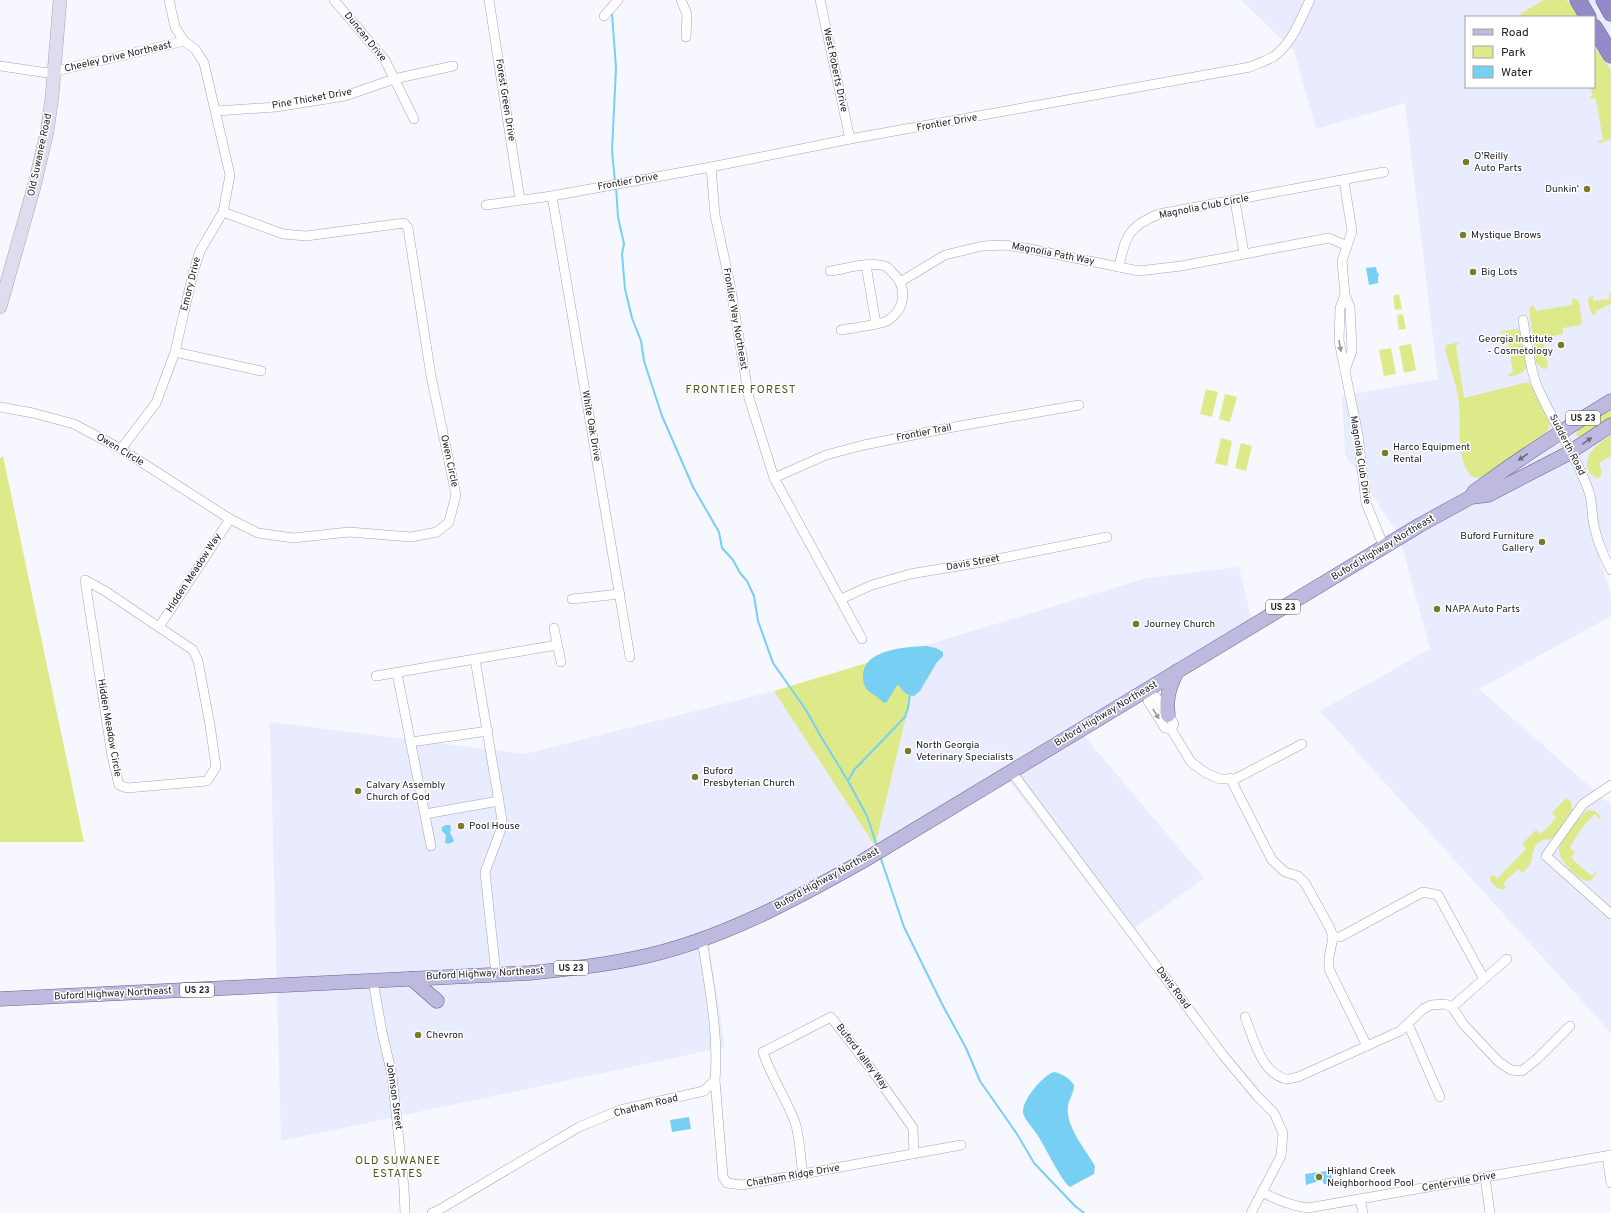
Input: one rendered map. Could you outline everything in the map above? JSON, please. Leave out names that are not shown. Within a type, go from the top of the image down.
[{"type":"highway","points":[[1578,0],[1587,16]]},
{"type":"highway","points":[[1604,0],[1611,13]]},
{"type":"highway","points":[[1595,29],[1611,55]]},
{"type":"main road","name":"US 23","points":[[1471,497],[1475,491],[1498,474],[1611,401]]},
{"type":"main road","name":"US 23","points":[[1471,497],[1488,495],[1572,451],[1611,425]]},
{"type":"main road","name":"Buford Highway Northeast","points":[[0,999],[530,973],[601,966],[662,952],[702,939],[733,928],[800,896],[863,860],[1011,771],[1149,692],[1177,671],[1384,547],[1471,497]]},
{"type":"main road","points":[[1170,722],[1167,700],[1169,689],[1177,671]]},
{"type":"main road","points":[[412,979],[437,1001]]},
{"type":"street","name":"Old Suwanee Road","points":[[0,307],[34,187],[46,132],[52,97],[60,0]]},
{"type":"street","points":[[169,0],[175,27],[184,41]]},
{"type":"street","name":"Duncan Drive","points":[[334,0],[385,60],[414,118]]},
{"type":"street","name":"Forest Green Drive","points":[[490,0],[520,200]]},
{"type":"street","points":[[681,0],[687,14],[686,37]]},
{"type":"street","name":"West Roberts Drive","points":[[820,0],[850,139]]},
{"type":"street","name":"Frontier Drive","points":[[520,200],[552,196],[850,139],[1250,67],[1272,57],[1285,47],[1296,30],[1310,0]]},
{"type":"street","points":[[604,16],[617,2]]},
{"type":"street","name":"Cheeley Drive Northeast","points":[[0,66],[48,73],[184,41]]},
{"type":"street","name":"Emory Drive","points":[[121,449],[156,403],[176,352],[193,273],[200,250],[223,212],[230,174],[204,63],[195,49],[184,41]]},
{"type":"street","name":"Pine Thicket Drive","points":[[216,111],[276,107],[345,96],[394,79],[453,66]]},
{"type":"street","name":"Frontier Way Northeast","points":[[710,167],[715,215],[730,284],[749,398],[774,478],[842,599],[862,639]]},
{"type":"street","name":"Magnolia Club Circle","points":[[1119,267],[1124,243],[1136,225],[1159,214],[1344,181],[1384,172]]},
{"type":"street","name":"Magnolia Club Drive","points":[[1344,181],[1352,231],[1342,260],[1345,295],[1350,307],[1352,351],[1345,370]]},
{"type":"street","name":"White Oak Drive","points":[[552,196],[630,657]]},
{"type":"street","points":[[486,205],[520,200]]},
{"type":"street","points":[[1235,200],[1244,253]]},
{"type":"street","name":"Owen Circle","points":[[0,407],[33,413],[74,424],[121,449],[230,520],[258,533],[292,538],[349,532],[411,537],[437,532],[449,522],[456,495],[431,376],[408,228],[404,223],[306,236],[283,234],[223,212]]},
{"type":"street","points":[[1119,267],[1139,271],[1181,266],[1328,238],[1348,246]]},
{"type":"street","name":"Magnolia Path Way","points":[[900,282],[945,255],[982,246],[1004,245],[1018,247],[1119,267]]},
{"type":"street","points":[[830,272],[866,265],[886,266],[898,278],[903,288],[902,302],[895,314],[886,322],[841,330]]},
{"type":"street","points":[[866,265],[876,324]]},
{"type":"street","name":"Magnolia Club Drive","points":[[1345,295],[1340,308],[1339,341],[1358,435],[1366,503],[1384,547]]},
{"type":"street","name":"Sudderth Road","points":[[1523,320],[1537,385],[1558,434],[1572,451],[1590,494],[1593,523],[1599,546],[1611,570]]},
{"type":"street","points":[[1339,330],[1351,330]]},
{"type":"street","points":[[176,352],[261,371]]},
{"type":"street","name":"Frontier Trail","points":[[774,478],[826,455],[864,445],[948,428],[1079,405]]},
{"type":"street","name":"Hidden Meadow Way","points":[[159,627],[230,520]]},
{"type":"street","name":"Davis Street","points":[[842,599],[872,586],[910,574],[982,562],[1107,537]]},
{"type":"street","name":"Hidden Meadow Circle","points":[[84,580],[105,591],[159,627],[193,650],[198,661],[210,725],[216,768],[207,781],[127,788],[119,785],[112,756],[84,580]]},
{"type":"street","points":[[572,599],[620,594]]},
{"type":"street","points":[[554,628],[561,662]]},
{"type":"street","points":[[376,676],[557,645]]},
{"type":"street","points":[[475,659],[502,820],[500,832],[485,872],[496,974]]},
{"type":"street","points":[[398,672],[431,846]]},
{"type":"street","points":[[1170,722],[1165,728],[1148,701],[1149,692],[1156,697],[1170,722],[1191,762],[1206,773],[1220,779],[1235,778],[1302,744]]},
{"type":"street","points":[[411,742],[488,731]]},
{"type":"street","name":"Davis Road","points":[[1011,771],[1223,1055],[1257,1096],[1274,1113],[1283,1133],[1281,1156],[1252,1213]]},
{"type":"street","points":[[1230,778],[1272,860],[1285,872],[1298,876],[1305,883],[1330,928],[1332,937],[1329,969],[1367,1046]]},
{"type":"street","points":[[1611,785],[1584,804],[1546,856],[1611,914]]},
{"type":"street","points":[[425,814],[499,801]]},
{"type":"street","points":[[1332,937],[1340,937],[1423,892],[1438,895],[1484,979]]},
{"type":"street","points":[[702,939],[714,1023],[716,1061],[715,1080]]},
{"type":"street","points":[[1452,1007],[1507,959]]},
{"type":"street","name":"Johnson Street","points":[[373,981],[382,1032],[392,1075],[404,1188],[405,1213]]},
{"type":"street","points":[[1245,1017],[1261,1058],[1277,1075],[1287,1079],[1298,1077],[1400,1031],[1419,1012],[1431,1005],[1444,1004],[1452,1007],[1464,1026],[1499,1062],[1511,1070],[1522,1071],[1538,1058],[1570,1026]]},
{"type":"street","name":"Buford Valley Way","points":[[803,1174],[796,1124],[786,1100],[768,1069],[763,1052],[831,1017],[877,1077],[913,1128],[914,1154]]},
{"type":"street","points":[[1408,1024],[1440,1097]]},
{"type":"street","name":"Chatham Ridge Drive","points":[[715,1080],[723,1177],[727,1183],[742,1185],[961,1145]]},
{"type":"street","name":"Chatham Road","points":[[432,1213],[580,1127],[620,1110],[704,1091],[715,1080]]},
{"type":"street","points":[[1609,1155],[1611,1183]]},
{"type":"street","name":"Centerville Drive","points":[[1262,1192],[1292,1206],[1308,1208],[1609,1155]]},
{"type":"street","points":[[1485,1177],[1490,1213]]},
{"type":"street","points":[[1360,1199],[1363,1213]]},
{"type":"shaded area","points":[[1241,0],[1611,0],[1611,550],[1599,558],[1611,594],[1611,616],[1479,689],[1611,805],[1611,1033],[1320,711],[1430,649],[1399,535],[1345,454],[1342,396],[1438,379],[1405,103],[1316,129],[1294,51]]},
{"type":"shaded area","points":[[1239,567],[1253,626],[1081,732],[1204,878],[1127,934],[1006,777],[787,906],[708,939],[725,1047],[281,1141],[270,722],[525,754],[774,691],[875,846],[923,646],[1147,578]]},
{"type":"green space","points":[[1544,0],[1566,0],[1572,5],[1578,16],[1520,16],[1521,13]]},
{"type":"green space","points":[[1595,48],[1600,53],[1611,71],[1611,139],[1600,143],[1597,141],[1603,140],[1596,99],[1589,98],[1593,94],[1590,88],[1595,88]]},
{"type":"green space","points":[[1609,293],[1611,293],[1611,304],[1596,311],[1596,314],[1592,315],[1588,302],[1589,297],[1593,296],[1594,301],[1609,299]]},
{"type":"green space","points":[[1399,294],[1402,309],[1395,310],[1393,296]]},
{"type":"green space","points":[[1572,298],[1579,301],[1582,324],[1563,328],[1563,334],[1543,338],[1548,367],[1546,369],[1542,368],[1536,363],[1529,309],[1533,305],[1536,311],[1572,305]]},
{"type":"green space","points":[[1403,314],[1406,329],[1399,330],[1397,315]]},
{"type":"green space","points":[[1517,329],[1521,332],[1527,367],[1522,373],[1509,377],[1508,375],[1513,372],[1506,332],[1500,333],[1502,331]]},
{"type":"green space","points":[[1460,342],[1456,346],[1464,398],[1529,383],[1532,386],[1550,424],[1545,433],[1484,476],[1478,478],[1471,476],[1463,460],[1460,441],[1458,397],[1445,350],[1447,345]]},
{"type":"green space","points":[[1411,344],[1416,370],[1404,373],[1399,346]]},
{"type":"green space","points":[[1391,348],[1396,374],[1384,376],[1379,350]]},
{"type":"green space","points":[[1206,389],[1218,392],[1212,417],[1200,414]]},
{"type":"green space","points":[[1225,394],[1237,397],[1230,422],[1219,419]]},
{"type":"green space","points":[[1611,409],[1611,420],[1581,437],[1576,435],[1577,430]]},
{"type":"green space","points":[[1611,435],[1611,456],[1599,463],[1601,468],[1601,476],[1597,478],[1591,475],[1588,470],[1588,459],[1597,445]]},
{"type":"green space","points":[[1221,438],[1232,441],[1227,466],[1215,463]]},
{"type":"green space","points":[[1241,443],[1252,446],[1246,471],[1235,468]]},
{"type":"green space","points":[[3,456],[84,842],[0,842],[0,458]]},
{"type":"green space","points":[[923,646],[875,846],[774,691]]},
{"type":"green space","points":[[1566,798],[1571,801],[1572,810],[1555,835],[1550,839],[1542,840],[1536,845],[1533,851],[1531,863],[1523,873],[1518,869],[1503,883],[1506,887],[1505,889],[1496,887],[1490,880],[1490,877],[1493,875],[1497,879],[1526,849],[1522,844],[1536,830],[1541,834],[1556,818],[1552,813]]},
{"type":"green space","points":[[1588,810],[1595,811],[1601,818],[1599,819],[1595,814],[1575,838],[1570,848],[1575,852],[1571,858],[1591,876],[1597,873],[1592,879],[1587,881],[1583,880],[1569,868],[1561,858],[1559,850],[1560,845],[1571,828]]},
{"type":"water","points":[[1376,267],[1379,274],[1378,283],[1369,285],[1366,268]]},
{"type":"water","points":[[926,646],[936,648],[943,652],[943,656],[937,662],[920,691],[914,696],[907,694],[897,685],[887,702],[884,703],[866,687],[863,676],[865,667],[870,660],[887,651],[908,647]]},
{"type":"water","points":[[450,825],[450,833],[454,840],[448,844],[445,842],[446,835],[442,831],[442,827]]},
{"type":"water","points":[[1054,1072],[1066,1077],[1074,1085],[1068,1106],[1070,1122],[1077,1138],[1095,1166],[1094,1174],[1070,1187],[1062,1178],[1039,1138],[1026,1120],[1023,1112],[1029,1095],[1044,1078]]},
{"type":"water","points":[[689,1117],[691,1129],[672,1132],[670,1120]]},
{"type":"water","name":"Highland Creek Neighborhood Pool","points":[[1328,1169],[1331,1169],[1332,1181],[1329,1184],[1324,1184],[1322,1180],[1306,1185],[1305,1174],[1327,1171]]},
{"type":"waterway","points":[[612,13],[616,68],[612,151],[615,182]]},
{"type":"waterway","points":[[616,186],[618,217],[624,244],[622,254],[625,289],[632,318],[641,341],[644,361],[662,416],[693,487],[719,532],[722,548],[733,560],[740,573],[747,581],[754,596],[758,621],[773,663],[806,710],[848,781],[867,816],[877,846]]},
{"type":"waterway","points":[[848,781],[854,770],[905,717],[910,695]]},
{"type":"waterway","points":[[880,856],[904,927],[942,1004],[966,1048],[980,1081],[1017,1134],[1034,1163],[1075,1206],[1084,1213]]},
{"type":"place","name":"O'Reilly Auto Parts","points":[[1466,162]]},
{"type":"place","name":"Dunkin'","points":[[1587,189]]},
{"type":"place","name":"Mystique Brows","points":[[1463,235]]},
{"type":"place","name":"Big Lots","points":[[1473,272]]},
{"type":"place","name":"Georgia Institute - Cosmetology","points":[[1561,345]]},
{"type":"place","name":"Harco Equipment Rental","points":[[1385,453]]},
{"type":"place","name":"Buford Furniture Gallery","points":[[1542,542]]},
{"type":"place","name":"NAPA Auto Parts","points":[[1437,609]]},
{"type":"place","name":"Journey Church","points":[[1136,624]]},
{"type":"place","name":"North Georgia Veterinary Specialists","points":[[908,751]]},
{"type":"place","name":"Buford Presbyterian Church","points":[[695,777]]},
{"type":"place","name":"Calvary Assembly Church of God","points":[[358,791]]},
{"type":"place","name":"Pool House","points":[[461,826]]},
{"type":"place","name":"Chevron","points":[[418,1035]]},
{"type":"place","name":"Highland Creek Neighborhood Pool","points":[[1319,1177]]},
{"type":"district","name":"FRONTIER FOREST","points":[[741,390]]},
{"type":"district","name":"OLD SUWANEE ESTATES","points":[[398,1167]]}]
